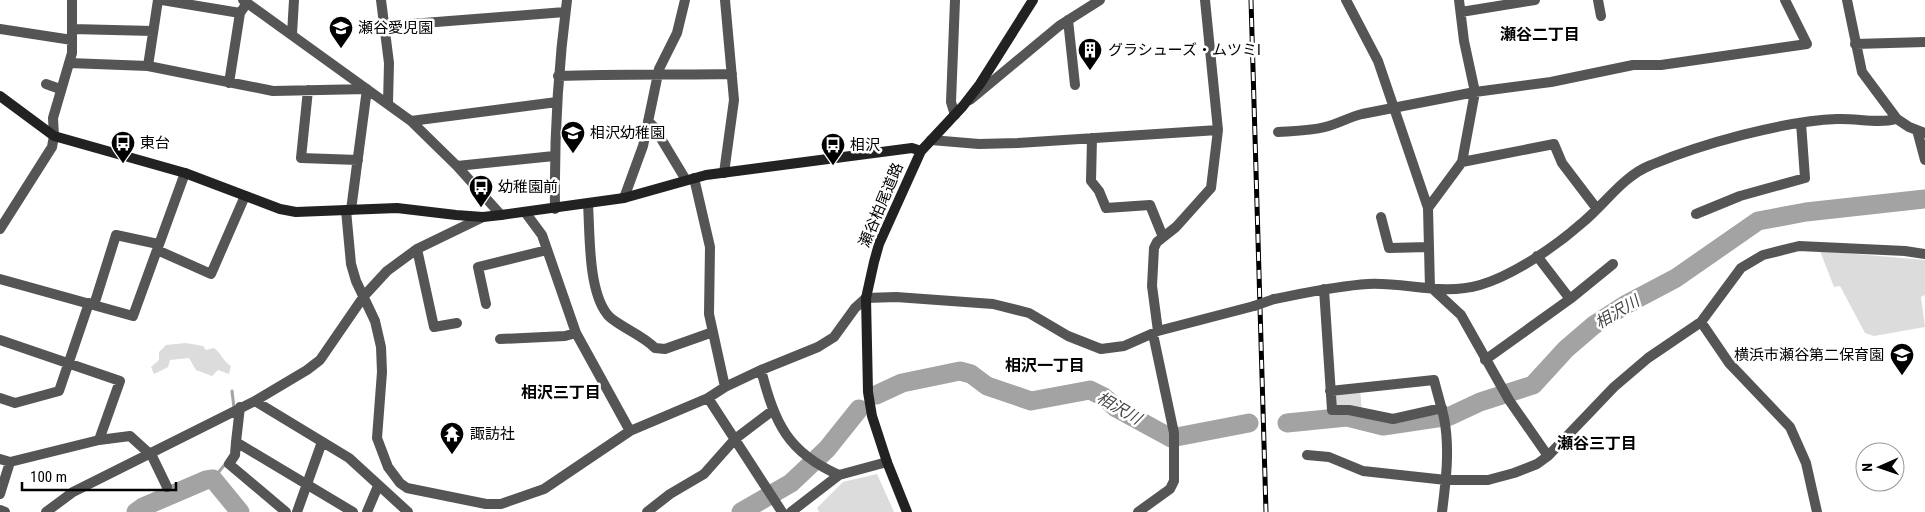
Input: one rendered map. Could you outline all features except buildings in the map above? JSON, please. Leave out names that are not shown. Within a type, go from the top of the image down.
[{"type":"street","points":[[0,229],[52,147],[54,136],[53,118],[69,63],[72,40],[72,0]]},
{"type":"street","points":[[148,66],[158,0]]},
{"type":"street","points":[[162,0],[240,13]]},
{"type":"street","points":[[292,34],[294,0]]},
{"type":"street","points":[[381,0],[389,63],[388,103]]},
{"type":"street","points":[[555,208],[554,156],[558,76],[567,0]]},
{"type":"street","points":[[624,198],[643,146],[658,74],[677,33],[684,0]]},
{"type":"street","points":[[724,173],[734,100],[725,0]]},
{"type":"street","points":[[954,0],[951,102],[955,115]]},
{"type":"street","name":"瀬谷柏尾道路","points":[[907,512],[887,462],[872,416],[868,392],[866,298],[879,244],[921,151],[963,106],[980,84],[1032,0]]},
{"type":"street","points":[[963,106],[1068,20],[1100,0]]},
{"type":"street","points":[[1138,512],[1170,489],[1174,481],[1174,437],[1155,333],[1152,270],[1154,248],[1211,188],[1218,130],[1205,0]]},
{"type":"street","points":[[1346,0],[1378,61],[1396,107],[1428,208],[1432,289],[1461,315],[1509,400],[1548,456]]},
{"type":"street","points":[[1428,208],[1462,162],[1474,92],[1459,0]]},
{"type":"street","points":[[1461,12],[1535,0]]},
{"type":"street","points":[[1598,0],[1601,16]]},
{"type":"street","points":[[1278,132],[1304,131],[1327,127],[1345,118],[1396,107],[1474,92],[1551,82],[1634,65],[1661,64],[1807,44],[1785,0]]},
{"type":"street","points":[[1847,0],[1862,72],[1897,119],[1921,131],[1925,160]]},
{"type":"street","points":[[230,83],[240,13],[245,2],[411,121],[458,166],[501,215]]},
{"type":"street","points":[[385,26],[565,12]]},
{"type":"street","points":[[1068,20],[1075,85]]},
{"type":"street","points":[[0,29],[72,40]]},
{"type":"street","points":[[72,29],[153,32]]},
{"type":"street","points":[[1855,44],[1925,42]]},
{"type":"street","points":[[69,63],[148,66],[273,91],[367,89]]},
{"type":"street","points":[[558,76],[635,73],[732,74]]},
{"type":"street","points":[[46,84],[60,89]]},
{"type":"street","points":[[367,89],[358,160],[348,210],[351,264],[356,281],[375,320],[381,347],[377,438],[388,467],[400,483],[407,488],[486,504],[501,504],[544,489],[630,431],[708,398],[725,387],[761,370],[818,347],[834,337],[855,308],[866,298],[896,297],[994,304],[1029,313],[1068,336],[1101,349],[1124,346],[1155,333],[1254,306],[1274,298],[1369,284],[1452,291],[1480,285],[1537,256],[1582,224],[1634,173],[1651,165],[1720,141],[1802,123],[1838,119],[1888,122],[1897,119]]},
{"type":"street","points":[[308,90],[301,158],[358,160]]},
{"type":"street","points":[[0,96],[54,136],[185,174],[280,210],[296,212],[397,208],[483,217],[624,198],[690,179],[724,173],[912,148],[921,151]]},
{"type":"street","points":[[411,121],[557,102]]},
{"type":"street","points":[[648,121],[690,179],[710,247],[709,314],[725,387]]},
{"type":"street","points":[[1696,214],[1740,196],[1805,178],[1802,123]]},
{"type":"street","points":[[931,140],[978,144],[1218,130]]},
{"type":"street","points":[[1092,138],[1091,181],[1099,191],[1106,208],[1150,205],[1163,237]]},
{"type":"street","points":[[1462,162],[1554,144],[1562,163],[1596,209]]},
{"type":"street","points":[[458,166],[554,156]]},
{"type":"street","points":[[0,279],[133,316],[185,174]]},
{"type":"street","points":[[0,398],[15,403],[59,391],[116,235],[157,247],[211,274],[245,196]]},
{"type":"street","points":[[588,204],[592,267],[596,287],[608,315],[647,340],[655,348],[665,349],[714,332]]},
{"type":"street","points":[[525,212],[542,235],[576,333],[630,431]]},
{"type":"street","points":[[46,512],[73,492],[149,452],[255,401],[307,370],[320,360],[364,296],[387,271],[417,249],[483,217]]},
{"type":"street","points":[[1381,217],[1390,248],[1429,247]]},
{"type":"street","points":[[1307,455],[1329,457],[1363,471],[1446,480],[1488,480],[1514,473],[1537,464],[1548,456],[1614,387],[1648,358],[1701,322],[1741,268],[1763,255],[1780,249],[1799,246],[1904,251],[1925,254]]},
{"type":"street","points":[[417,249],[434,327],[457,323]]},
{"type":"street","points":[[486,304],[478,267],[547,250]]},
{"type":"street","points":[[1537,256],[1570,299]]},
{"type":"street","points":[[1485,360],[1570,299],[1613,264]]},
{"type":"street","points":[[1324,290],[1332,410],[1349,410],[1393,419],[1443,413]]},
{"type":"street","points":[[1701,322],[1729,363],[1790,427],[1806,463],[1817,512]]},
{"type":"street","points":[[500,339],[565,336],[576,333]]},
{"type":"street","points":[[0,340],[120,380],[99,440]]},
{"type":"street","points":[[761,370],[772,411],[800,451],[814,463],[839,475]]},
{"type":"street","points":[[1330,391],[1434,380],[1443,413],[1446,480],[1442,512]]},
{"type":"street","points":[[708,398],[782,512]]},
{"type":"street","points":[[255,401],[348,458],[408,512]]},
{"type":"street","points":[[236,409],[235,454],[229,464],[286,512]]},
{"type":"street","points":[[647,512],[670,494],[704,474],[735,439],[772,411]]},
{"type":"street","points":[[0,494],[5,460],[99,440],[130,436],[149,452],[167,487]]},
{"type":"street","points":[[236,442],[353,512]]},
{"type":"street","points":[[297,512],[322,442]]},
{"type":"street","points":[[791,512],[839,475],[887,462]]},
{"type":"street","points":[[367,512],[378,486]]},
{"type":"street","points":[[0,510],[5,512]]},
{"type":"shaded area","points":[[1820,251],[1925,260],[1925,295],[1921,297],[1925,327],[1874,336],[1865,333],[1840,286],[1834,287]]},
{"type":"shaded area","points":[[186,343],[203,346],[206,350],[214,348],[231,366],[229,374],[218,370],[212,376],[196,370],[189,358],[170,360],[168,367],[154,374],[151,367],[159,360],[159,352],[166,345]]},
{"type":"shaded area","points":[[1360,389],[1362,411],[1334,408],[1332,393]]},
{"type":"shaded area","points":[[877,474],[894,512],[819,512],[817,508],[843,482]]},
{"type":"waterway","name":"相沢川","points":[[1287,423],[1347,417],[1383,426],[1450,416],[1480,402],[1533,385],[1566,349],[1594,325],[1625,305],[1676,278],[1758,221],[1806,212],[1925,199]]},
{"type":"waterway","name":"相沢川","points":[[876,395],[902,383],[960,371],[971,374],[987,386],[1031,401],[1090,390],[1104,397],[1116,408],[1171,438],[1249,423]]},
{"type":"waterway","points":[[232,391],[234,408]]},
{"type":"waterway","name":"相沢川","points":[[741,512],[791,483],[827,449],[859,409]]},
{"type":"waterway","points":[[213,479],[226,463]]},
{"type":"waterway","name":"相沢川","points":[[136,512],[143,507],[206,480],[213,479],[240,512]]},
{"type":"railway","points":[[1251,0],[1266,512]]},
{"type":"place","name":"瀬谷愛児園","points":[[341,49]]},
{"type":"place","name":"グラシューズ・ムツミI","points":[[1090,71]]},
{"type":"place","name":"相沢幼稚園","points":[[573,154]]},
{"type":"place","name":"東台","points":[[123,164]]},
{"type":"place","name":"相沢","points":[[833,166]]},
{"type":"place","name":"幼稚園前","points":[[481,208]]},
{"type":"place","name":"横浜市瀬谷第二保育園","points":[[1902,376]]},
{"type":"place","name":"諏訪社","points":[[452,455]]},
{"type":"district","name":"瀬谷二丁目","points":[[1540,34]]},
{"type":"district","name":"相沢一丁目","points":[[1045,365]]},
{"type":"district","name":"相沢三丁目","points":[[561,392]]},
{"type":"district","name":"瀬谷三丁目","points":[[1597,443]]}]
